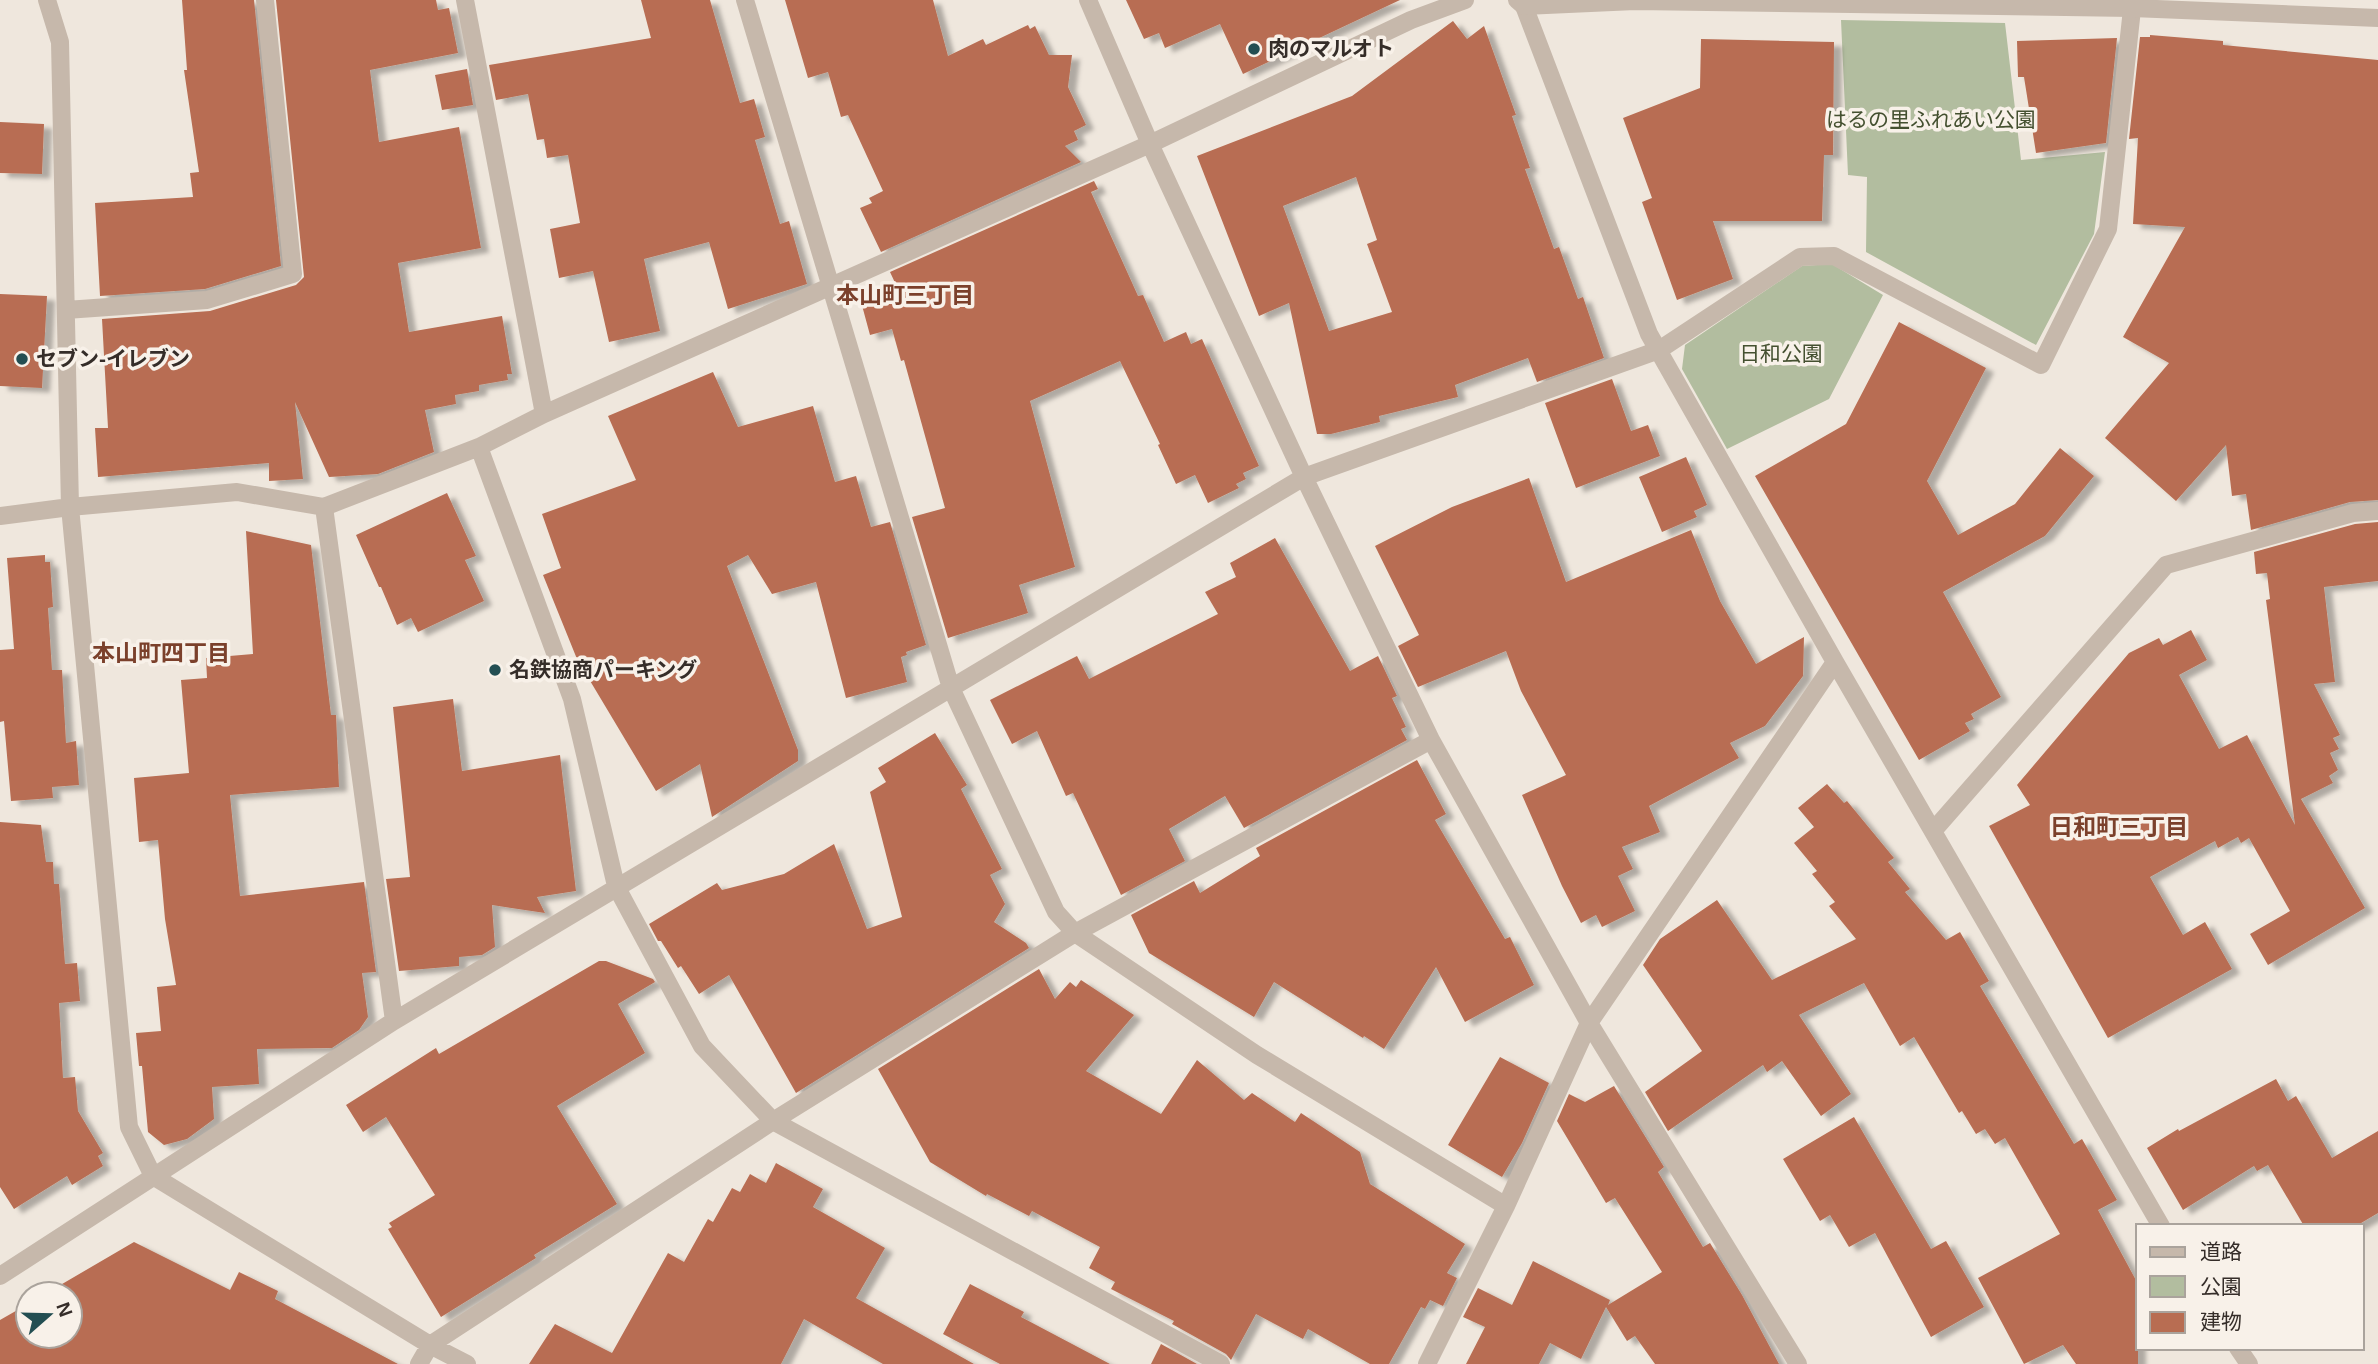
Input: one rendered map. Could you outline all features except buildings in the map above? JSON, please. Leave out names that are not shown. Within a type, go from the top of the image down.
[{"type":"street","points":[[47,0],[60,42],[70,506],[130,1127],[153,1176],[430,1345],[467,1364]]},
{"type":"street","points":[[66,310],[206,300],[293,274],[265,0]]},
{"type":"street","points":[[465,0],[544,414]]},
{"type":"street","points":[[745,0],[951,688],[1056,912],[1075,933],[1257,1055],[1506,1206]]},
{"type":"street","points":[[1088,0],[1150,144],[1304,477],[1431,740],[1590,1023],[1798,1364]]},
{"type":"street","points":[[0,516],[70,506],[237,492],[324,507],[479,447],[544,414],[1150,144],[1411,20],[1465,0]]},
{"type":"street","points":[[2160,1224],[1649,334],[1520,3],[1635,1],[2132,4],[2378,18]]},
{"type":"street","points":[[0,1276],[394,1021],[1304,477],[1659,350],[1800,257],[1834,256],[2040,365],[2108,229],[2132,4]]},
{"type":"street","points":[[479,447],[572,699],[616,886],[702,1046],[773,1121],[1221,1364]]},
{"type":"street","points":[[324,507],[394,1021]]},
{"type":"street","points":[[1933,831],[2166,565],[2353,513],[2378,510]]},
{"type":"street","points":[[1427,1364],[1506,1206],[1590,1023],[1835,662]]},
{"type":"street","points":[[419,1364],[430,1345],[773,1121],[1075,933],[1431,740]]},
{"type":"green space","name":"はるの里ふれあい公園","points":[[1841,20],[2005,23],[2021,160],[2105,152],[2094,234],[2036,345],[1866,252],[1867,177],[1848,175]]},
{"type":"green space","name":"日和公園","points":[[1832,264],[1883,295],[1829,399],[1727,449],[1682,369],[1685,345],[1802,266]]},
{"type":"place","name":"肉のマルオト","points":[[1254,49]]},
{"type":"place","name":"セブン-イレブン","points":[[22,359]]},
{"type":"place","name":"名鉄協商パーキング","points":[[495,670]]},
{"type":"district","name":"本山町三丁目","points":[[905,295]]},
{"type":"district","name":"本山町四丁目","points":[[161,653]]},
{"type":"district","name":"日和町三丁目","points":[[2119,827]]}]
